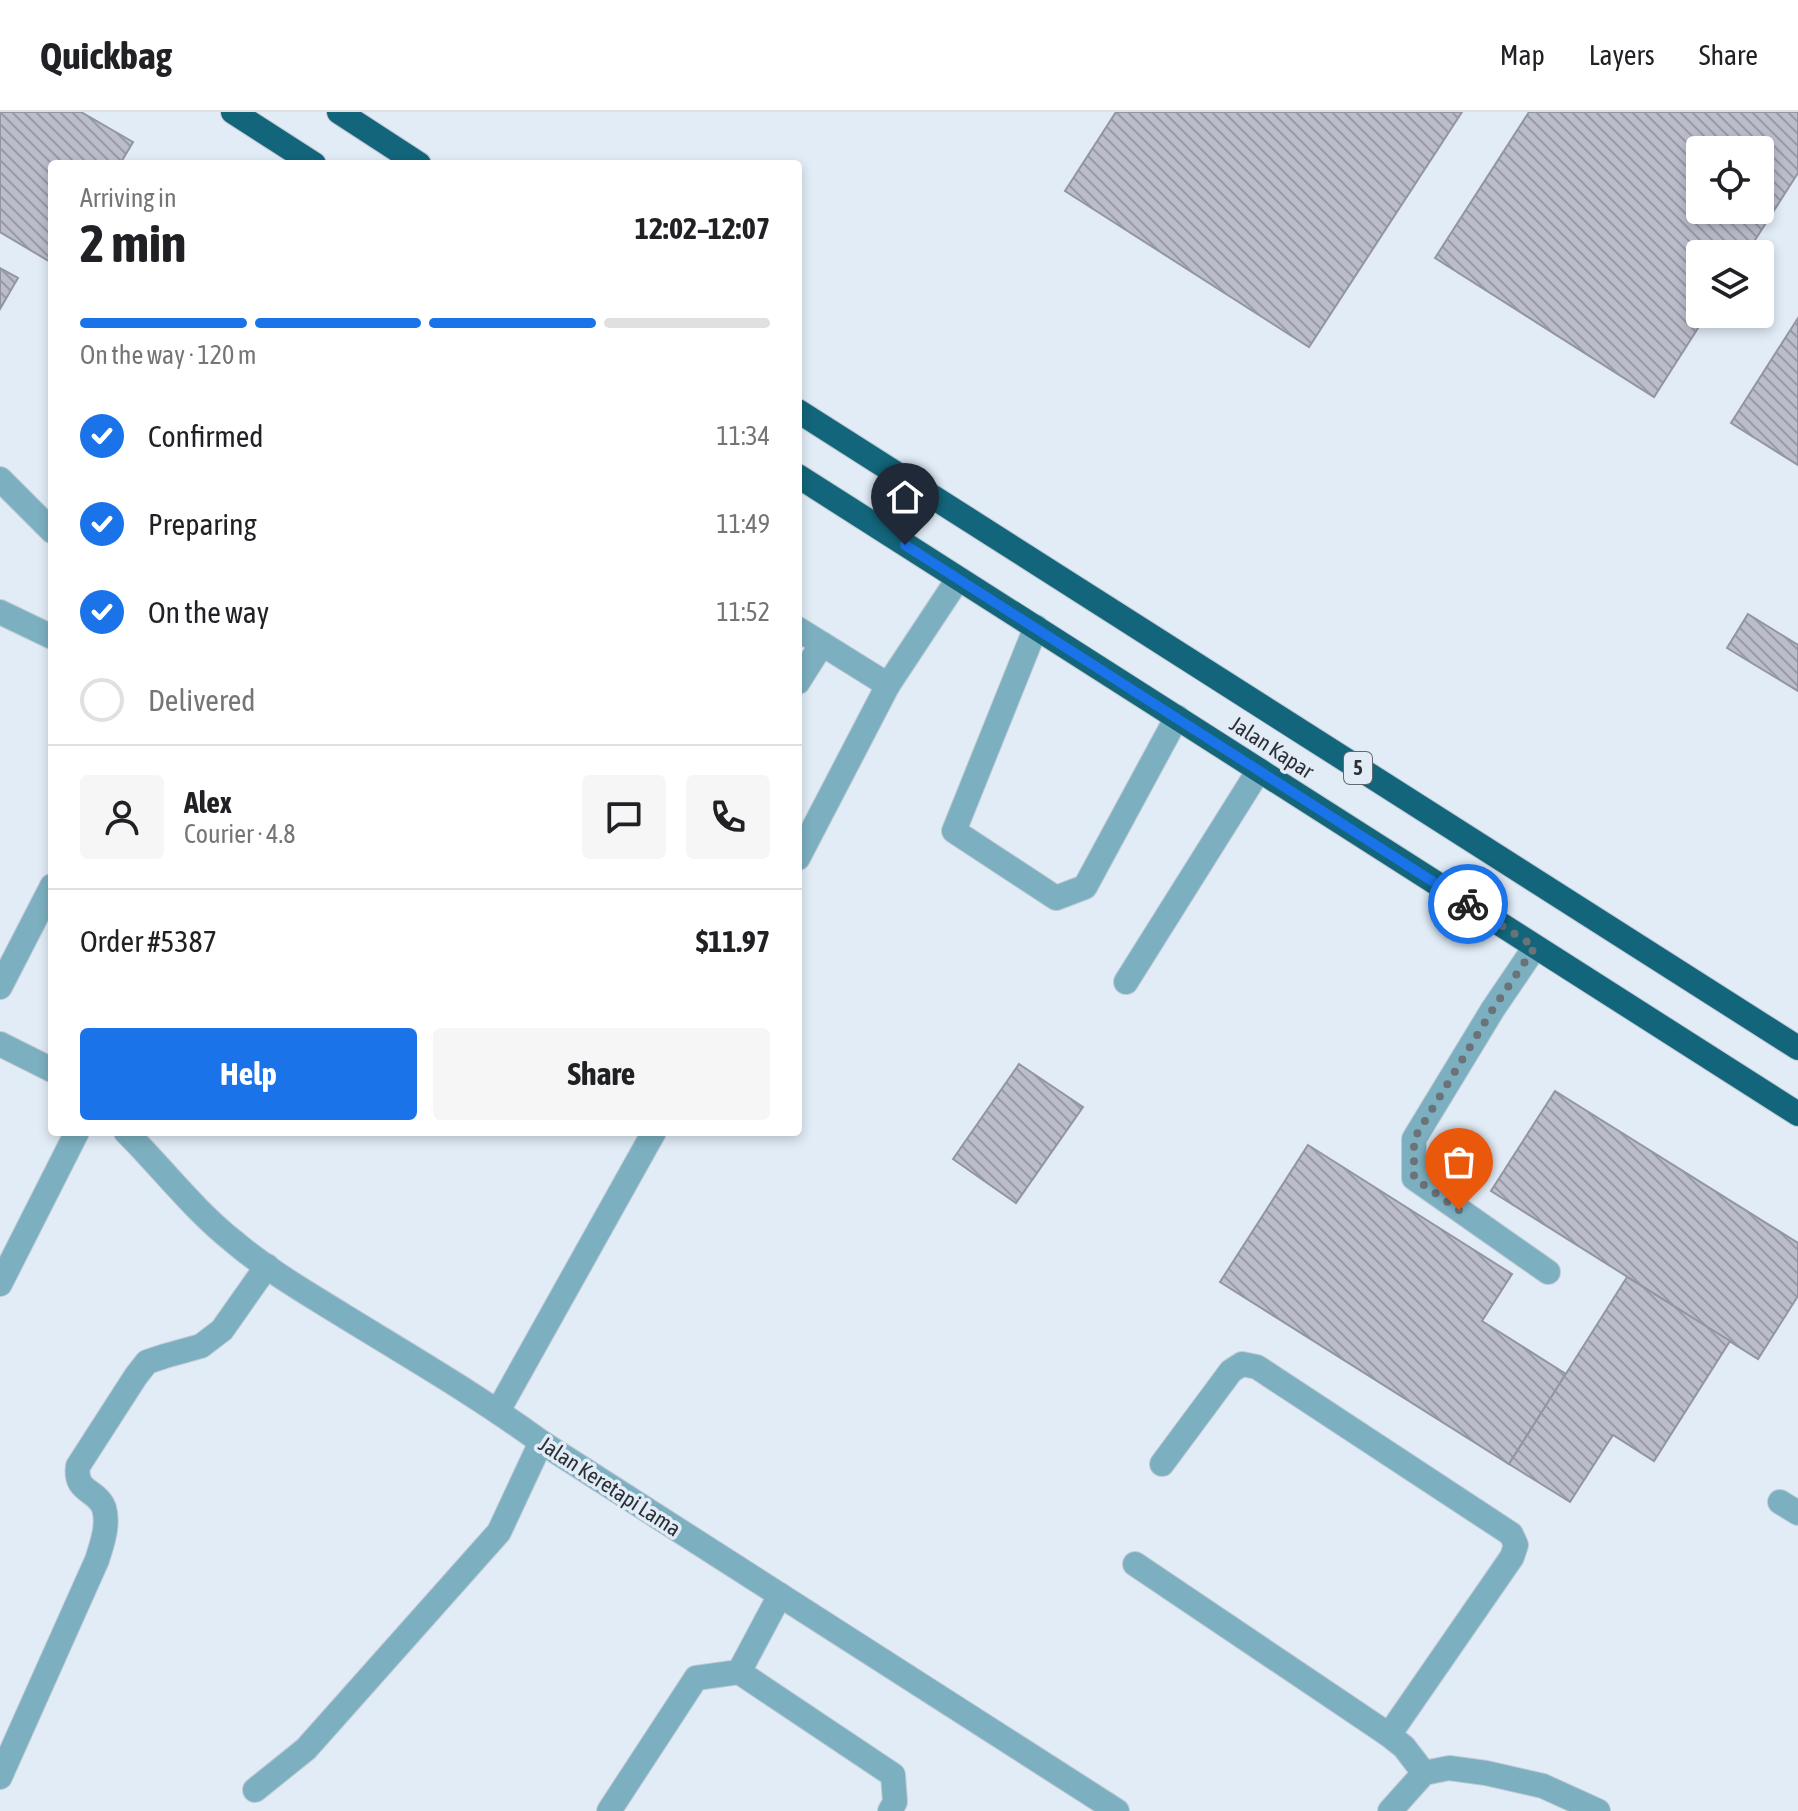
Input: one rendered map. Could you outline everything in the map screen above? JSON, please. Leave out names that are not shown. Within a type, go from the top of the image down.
[{"type":"highway","points":[[233,112],[308,160]]},
{"type":"highway","points":[[339,112],[413,160]]},
{"type":"highway","name":"Jalan Kapar","points":[[802,414],[1798,1048]]},
{"type":"highway","name":"Jalan Kapar","points":[[802,479],[1798,1114]]},
{"type":"street","points":[[0,479],[48,527]]},
{"type":"street","points":[[802,850],[888,685],[958,579]]},
{"type":"street","points":[[0,612],[48,635]]},
{"type":"street","points":[[1036,627],[954,831],[1056,898],[1085,887],[1177,717]]},
{"type":"street","points":[[802,632],[888,685]]},
{"type":"street","points":[[802,676],[822,644]]},
{"type":"street","points":[[1126,982],[1259,770]]},
{"type":"street","points":[[0,987],[48,894]]},
{"type":"street","points":[[1535,947],[1493,1009],[1414,1139],[1414,1178],[1548,1272]]},
{"type":"street","points":[[0,1044],[48,1068]]},
{"type":"street","points":[[0,1284],[75,1136]]},
{"type":"street","name":"Jalan Keretapi Lama","points":[[130,1136],[233,1242],[301,1290],[498,1411],[541,1442],[1117,1811]]},
{"type":"street","points":[[498,1411],[652,1136]]},
{"type":"street","points":[[0,1777],[103,1543],[106,1520],[103,1506],[82,1487],[77,1474],[78,1466],[147,1362],[201,1346],[222,1330],[267,1266]]},
{"type":"street","points":[[1162,1464],[1231,1371],[1242,1364],[1257,1367],[1511,1534],[1516,1545],[1512,1557],[1389,1735]]},
{"type":"street","points":[[255,1790],[306,1749],[499,1532],[541,1442]]},
{"type":"street","points":[[1135,1564],[1389,1735],[1404,1747],[1424,1773]]},
{"type":"street","points":[[739,1672],[780,1595]]},
{"type":"street","points":[[609,1811],[696,1678],[739,1672],[893,1775],[895,1802],[890,1811]]},
{"type":"street","points":[[1390,1811],[1424,1773],[1449,1768],[1543,1786],[1598,1811]]},
{"type":"building","points":[[0,112],[81,112],[133,142],[122,160],[48,160],[48,261],[0,232]]},
{"type":"building","points":[[1116,112],[1462,112],[1309,347],[1065,191]]},
{"type":"building","points":[[1529,112],[1798,112],[1798,173],[1774,210],[1774,136],[1686,136],[1686,224],[1765,224],[1755,240],[1686,240],[1686,328],[1698,328],[1654,397],[1435,258]]},
{"type":"building","points":[[0,268],[18,278],[0,309]]},
{"type":"building","points":[[1798,318],[1798,465],[1731,423]]},
{"type":"building","points":[[1748,614],[1798,645],[1798,691],[1727,648]]},
{"type":"building","points":[[1019,1064],[1083,1107],[1016,1203],[953,1159]]},
{"type":"building","points":[[1555,1091],[1798,1243],[1798,1296],[1758,1359],[1491,1191]]},
{"type":"building","points":[[1308,1145],[1512,1274],[1482,1321],[1566,1374],[1509,1464],[1220,1282]]},
{"type":"building","points":[[1627,1277],[1730,1341],[1654,1461],[1613,1435],[1570,1502],[1509,1464]]},
{"type":"way so far","points":[[1459,1210],[1414,1178],[1414,1139],[1493,1009],[1535,947],[1468,904]]},
{"type":"route","points":[[905,545],[1468,904]]}]
